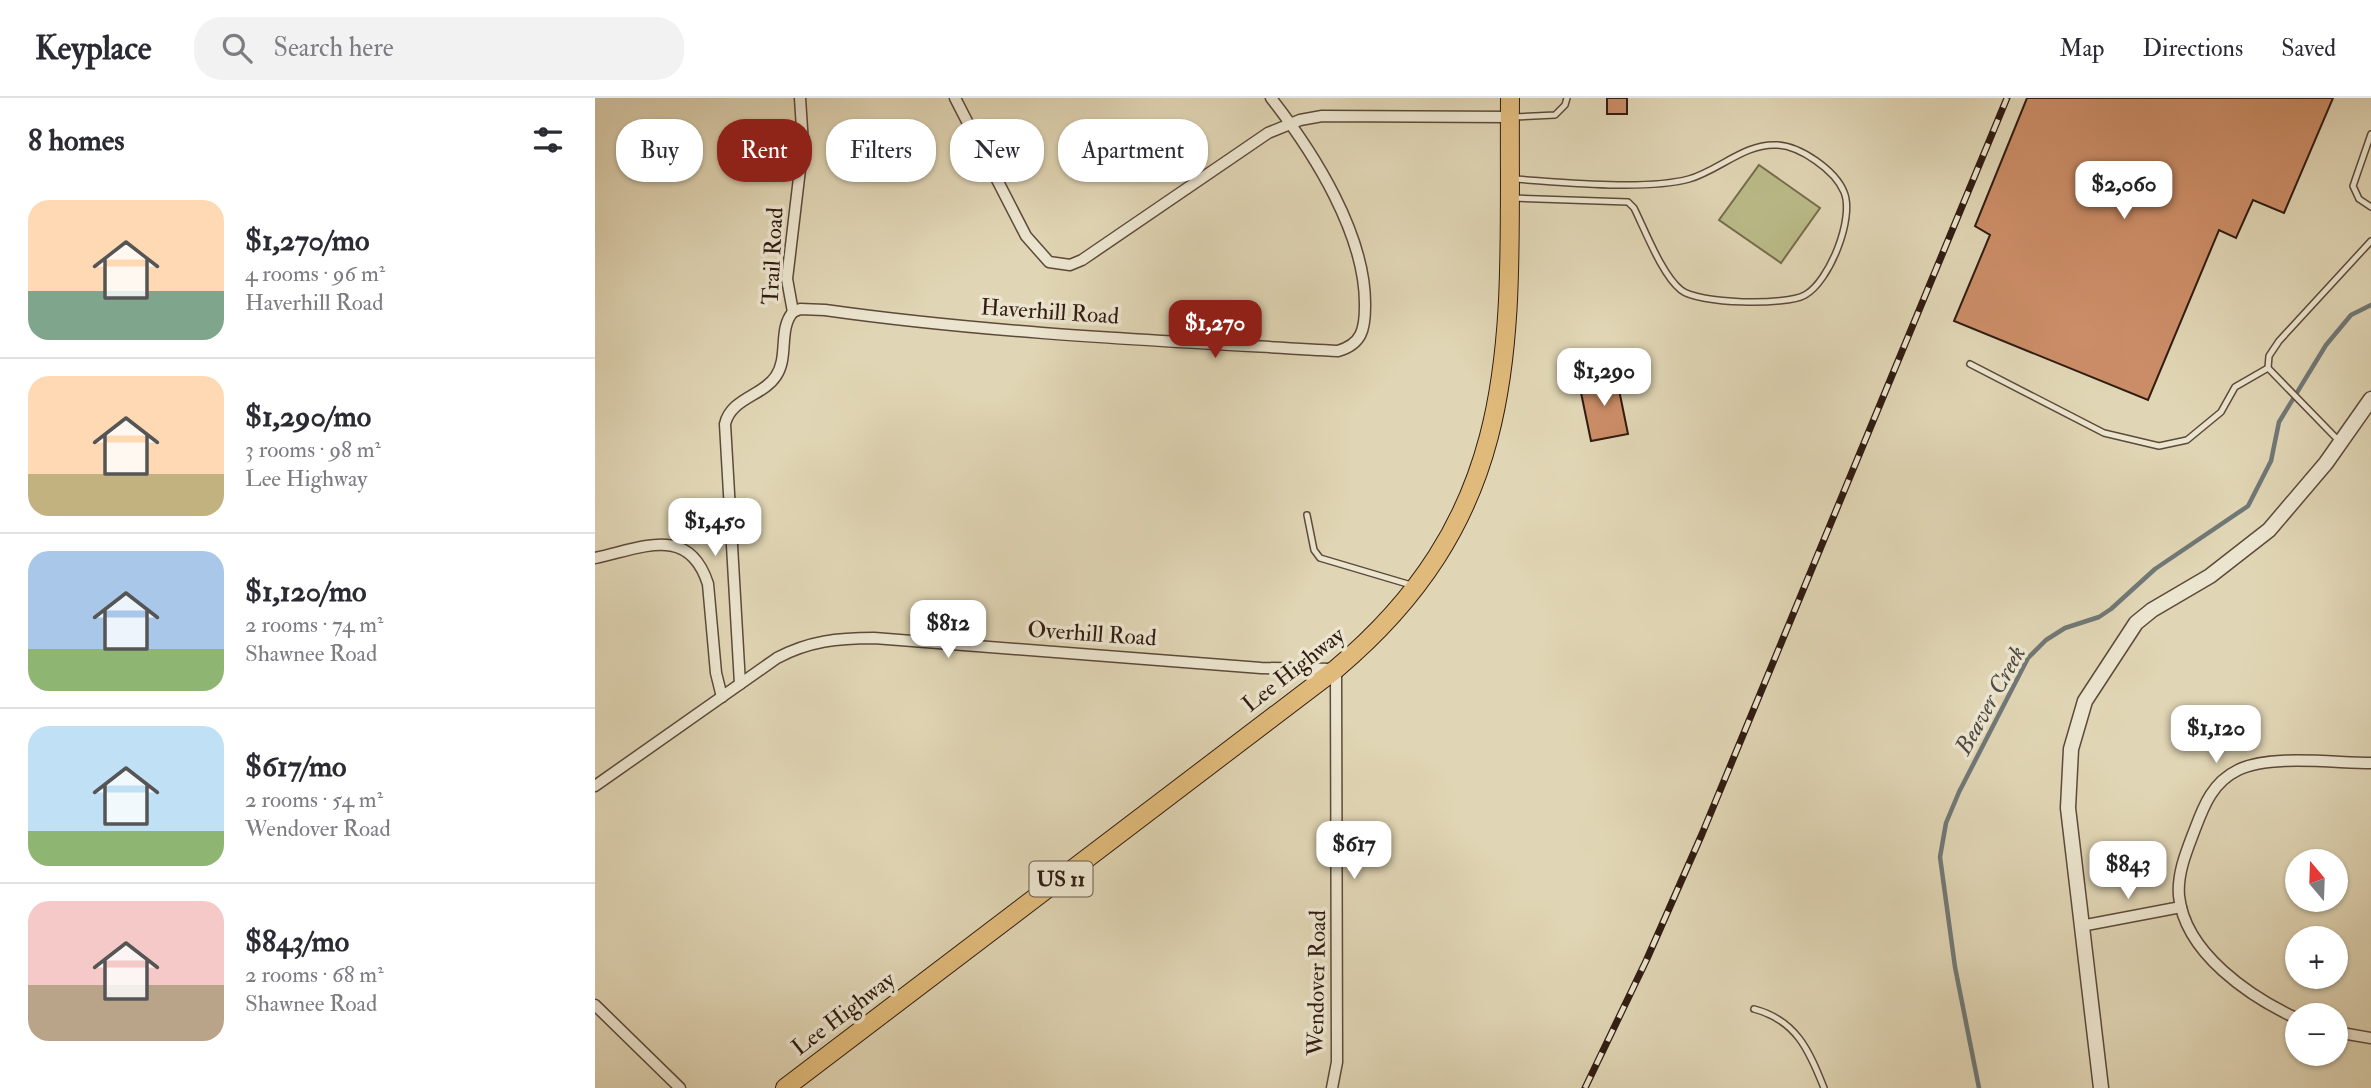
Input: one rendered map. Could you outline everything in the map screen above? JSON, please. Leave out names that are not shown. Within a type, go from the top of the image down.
[{"type":"main road","name":"Lee Highway","points":[[785,1088],[1336,669],[1369,641],[1417,587],[1462,515],[1483,463],[1497,413],[1506,342],[1510,98]]},
{"type":"street","name":"Trail Road","points":[[740,684],[725,424],[731,410],[775,378],[781,362],[787,320],[793,312],[787,279],[803,144],[800,98]]},
{"type":"street","points":[[955,98],[1026,236],[1041,256],[1059,265],[1070,265],[1096,252],[1268,133],[1289,124],[1322,116],[1510,117]]},
{"type":"street","points":[[1271,98],[1289,124]]},
{"type":"street","name":"Haverhill Road","points":[[793,312],[800,309],[825,310],[982,327],[1218,345],[1338,351],[1347,348],[1361,337],[1365,325],[1366,301],[1357,251],[1333,193],[1289,124]]},
{"type":"street","points":[[2101,1088],[2068,808],[2071,749],[2085,701],[2136,623],[2242,554],[2287,510],[2371,399]]},
{"type":"street","points":[[595,558],[670,544],[690,552],[704,571],[708,584],[716,673],[722,697]]},
{"type":"street","name":"Overhill Road","points":[[595,786],[797,647],[840,638],[1261,668],[1336,669]]},
{"type":"street","name":"Wendover Road","points":[[1332,1088],[1337,1062],[1336,669]]},
{"type":"street","points":[[2285,1012],[2260,999],[2210,956],[2193,934],[2182,908],[2180,885],[2185,857],[2209,795],[2230,774],[2252,765],[2274,763],[2371,763]]},
{"type":"street","points":[[2081,926],[2182,908]]},
{"type":"street","points":[[595,1005],[680,1088]]},
{"type":"street","points":[[2348,1034],[2371,1038]]},
{"type":"lane","points":[[1510,117],[1555,115],[1565,105],[1567,98]]},
{"type":"lane","points":[[2371,134],[2353,186],[2359,199],[2371,207]]},
{"type":"lane","points":[[1510,179],[1668,183],[1709,171],[1760,147],[1786,146],[1798,150],[1836,178],[1843,188],[1848,210],[1845,226],[1819,285],[1807,295],[1782,302],[1702,299],[1681,290],[1672,281],[1634,208],[1627,202],[1510,198]]},
{"type":"lane","points":[[2340,443],[2268,368],[2269,356],[2279,341],[2371,241]]},
{"type":"lane","points":[[1970,364],[2104,433],[2159,446],[2187,440],[2221,412],[2235,387],[2268,368]]},
{"type":"lane","points":[[1307,515],[1314,551],[1320,558],[1417,587]]},
{"type":"lane","points":[[1754,1009],[1771,1013],[1793,1028],[1803,1039],[1824,1088]]},
{"type":"green space","points":[[1759,165],[1820,208],[1781,263],[1719,220]]},
{"type":"building","points":[[1607,98],[1627,98],[1627,114],[1607,114]]},
{"type":"building","points":[[2027,98],[2333,98],[2284,213],[2253,200],[2236,238],[2219,230],[2148,400],[1954,321],[1990,235],[1975,226]]},
{"type":"building","points":[[1616,375],[1628,434],[1591,441],[1579,383]]},
{"type":"waterway","name":"Beaver Creek","points":[[1979,1088],[1955,967],[1940,857],[1946,823],[1959,792],[2028,658],[2046,640],[2065,628],[2099,617],[2155,569],[2248,506],[2271,461],[2279,422],[2326,345],[2351,315],[2371,305]]},
{"type":"railway","points":[[1585,1088],[1646,961],[1702,834],[2007,98]]}]
